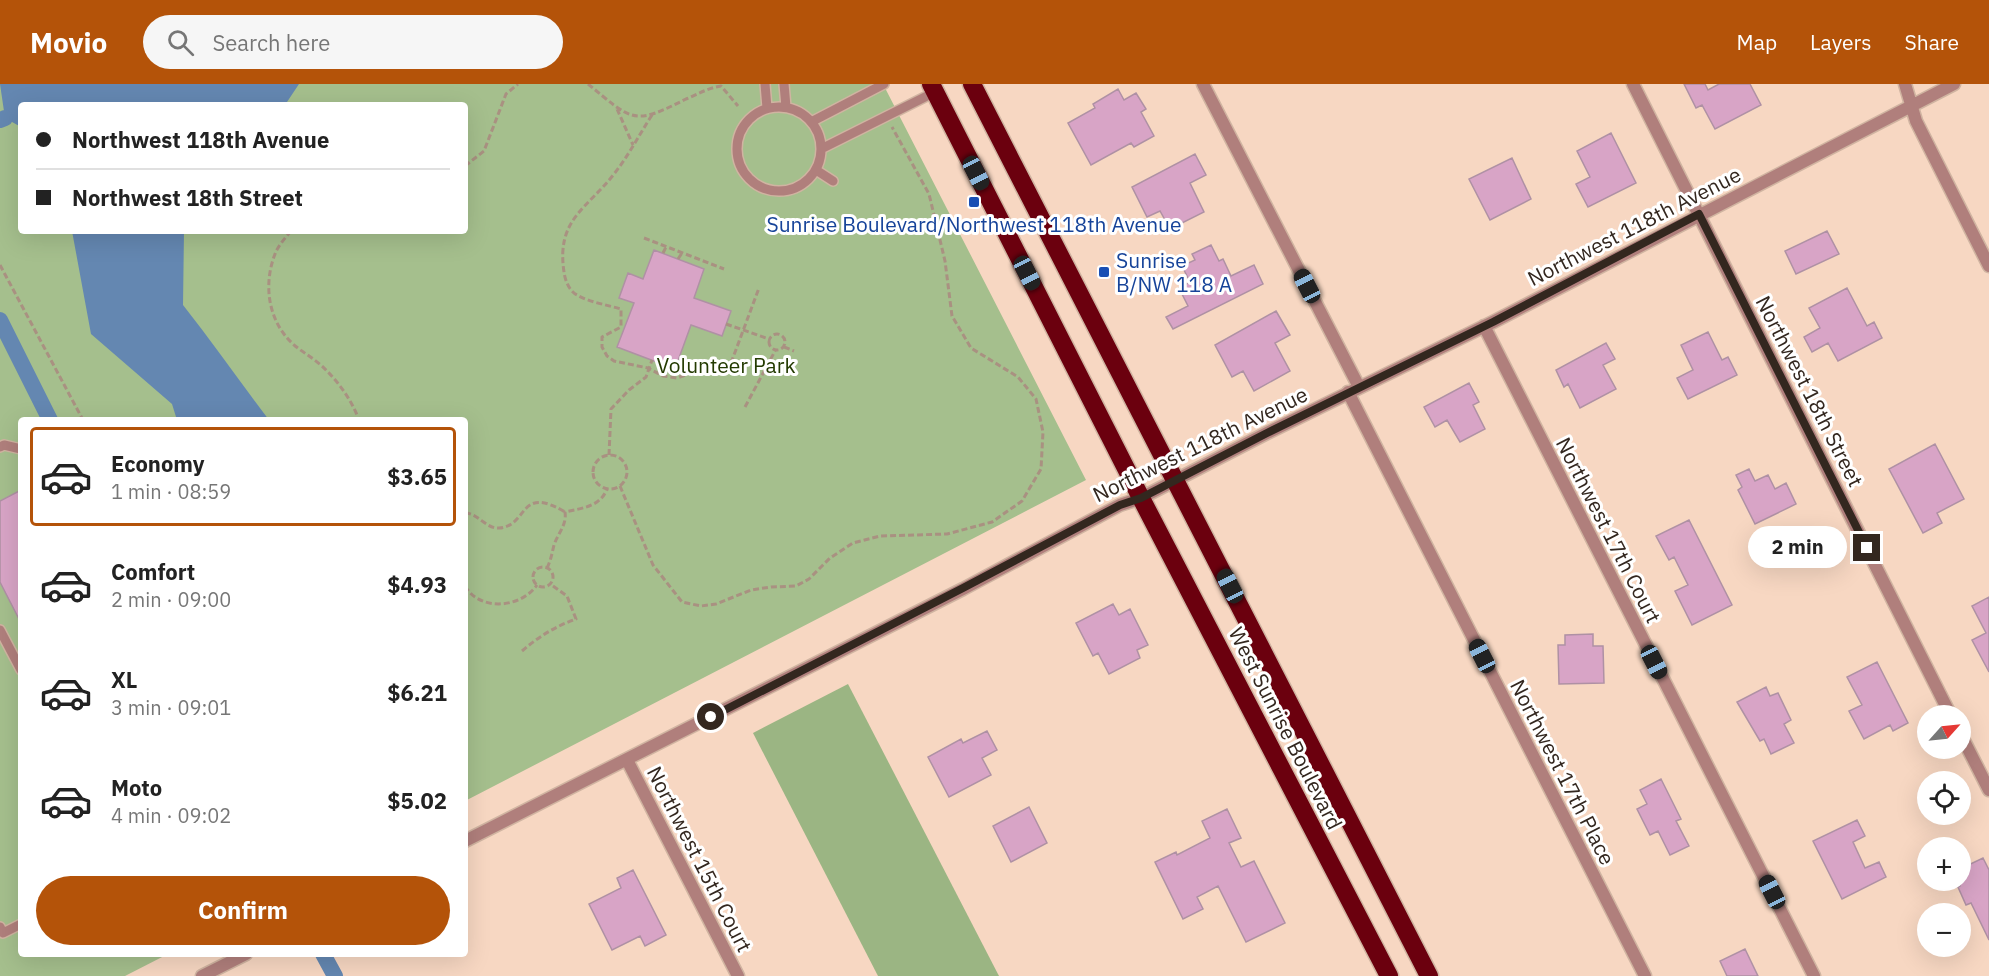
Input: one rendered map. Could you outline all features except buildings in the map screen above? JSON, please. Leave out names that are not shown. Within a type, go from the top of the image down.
[{"type":"highway","name":"West Sunrise Boulevard","points":[[972,84],[1429,976]]},
{"type":"highway","name":"West Sunrise Boulevard","points":[[933,88],[1141,498],[1389,976]]},
{"type":"street","points":[[1203,84],[1359,387]]},
{"type":"street","name":"Northwest 18th Street","points":[[1633,84],[1946,705]]},
{"type":"street","points":[[1905,84],[1916,121],[1989,266]]},
{"type":"street","name":"Northwest 118th Avenue","points":[[468,840],[963,588],[1120,505],[1141,498],[1348,392],[1484,326],[1954,84]]},
{"type":"street","name":"Northwest 17th Court","points":[[1484,326],[1814,976]]},
{"type":"street","name":"Northwest 17th Place","points":[[1348,392],[1646,976]]},
{"type":"street","points":[[1971,755],[1989,790]]},
{"type":"street","name":"Northwest 15th Court","points":[[627,760],[738,976]]},
{"type":"street","points":[[202,976],[240,957]]},
{"type":"lane","points":[[765,84],[767,108]]},
{"type":"lane","points":[[784,84],[786,107]]},
{"type":"lane","points":[[811,122],[884,84]]},
{"type":"lane","points":[[821,149],[933,88]]},
{"type":"lane","points":[[786,107],[800,112],[819,134],[821,149],[819,163],[805,183],[795,189],[783,192],[770,191],[747,178],[740,167],[737,141],[748,119],[767,108],[786,107]]},
{"type":"lane","points":[[816,170],[833,181]]},
{"type":"lane","points":[[0,447],[4,445],[18,448]]},
{"type":"lane","points":[[0,630],[18,656]]},
{"type":"lane","points":[[0,927],[3,933],[18,926]]},
{"type":"path","points":[[468,164],[484,151],[506,94],[518,84]]},
{"type":"path","points":[[588,84],[624,113],[640,118],[652,115],[716,85],[721,86],[738,106]]},
{"type":"path","points":[[616,107],[633,145]]},
{"type":"path","points":[[652,115],[612,177],[581,209],[566,232],[561,254],[565,280],[575,294],[621,309],[621,327],[602,337],[602,347],[607,356],[615,361],[649,369],[663,376],[677,378],[686,375]]},
{"type":"path","points":[[620,486],[653,565],[682,602],[701,606],[716,604],[751,590],[796,586],[809,579],[830,558],[853,543],[880,536],[947,534],[992,522],[1022,501],[1041,469],[1043,432],[1036,399],[1018,378],[971,348],[952,316],[945,261],[929,194],[892,127]]},
{"type":"path","points":[[289,234],[275,252],[269,278],[270,306],[277,325],[292,343],[325,368],[340,386],[357,417]]},
{"type":"path","points":[[644,238],[724,269]]},
{"type":"path","points":[[663,253],[666,247]]},
{"type":"path","points":[[678,259],[682,253]]},
{"type":"path","points":[[0,265],[81,417]]},
{"type":"path","points":[[731,363],[759,288]]},
{"type":"path","points":[[726,324],[769,339]]},
{"type":"path","points":[[769,339],[772,335],[780,334],[784,339],[784,347]]},
{"type":"path","points":[[769,339],[770,347],[775,351]]},
{"type":"path","points":[[745,407],[775,351],[784,347],[794,351]]},
{"type":"path","points":[[609,455],[611,409],[629,390],[646,377],[652,360]]},
{"type":"path","points":[[609,455],[618,457],[625,464],[626,478],[620,486],[607,489],[595,479],[593,468],[599,459],[609,455]]},
{"type":"path","points":[[468,513],[494,528],[501,528],[511,523],[533,503],[539,501],[565,512],[595,504],[607,489]]},
{"type":"path","points":[[547,568],[553,556],[557,537],[566,520],[565,512]]},
{"type":"path","points":[[541,568],[547,568],[553,575],[550,584],[544,587],[537,585],[534,573],[541,568]]},
{"type":"path","points":[[522,651],[563,624],[576,620],[567,596],[550,584]]},
{"type":"path","points":[[468,591],[477,599],[502,604],[524,599],[537,585]]},
{"type":"green space","name":"Volunteer Park","points":[[0,84],[883,84],[1086,480],[468,799],[468,417],[18,417],[18,957],[162,957],[125,976],[0,976]]},
{"type":"green space","points":[[848,684],[999,976],[878,976],[753,733]]},
{"type":"water","points":[[0,84],[299,84],[287,102],[18,102],[18,125],[5,118]]},
{"type":"water","points":[[73,234],[184,234],[183,305],[267,417],[176,417],[172,404],[91,334]]},
{"type":"waterway","points":[[0,120],[5,118]]},
{"type":"waterway","points":[[0,320],[48,417]]},
{"type":"waterway","points":[[325,957],[335,976]]},
{"type":"place","name":"Sunrise Boulevard/Northwest 118th Avenue","points":[[974,202]]},
{"type":"place","name":"Sunrise B/NW 118 A","points":[[1104,272]]},
{"type":"route","points":[[711,717],[1120,505],[1141,498],[1348,392],[1484,326],[1699,214],[1867,548]]}]
